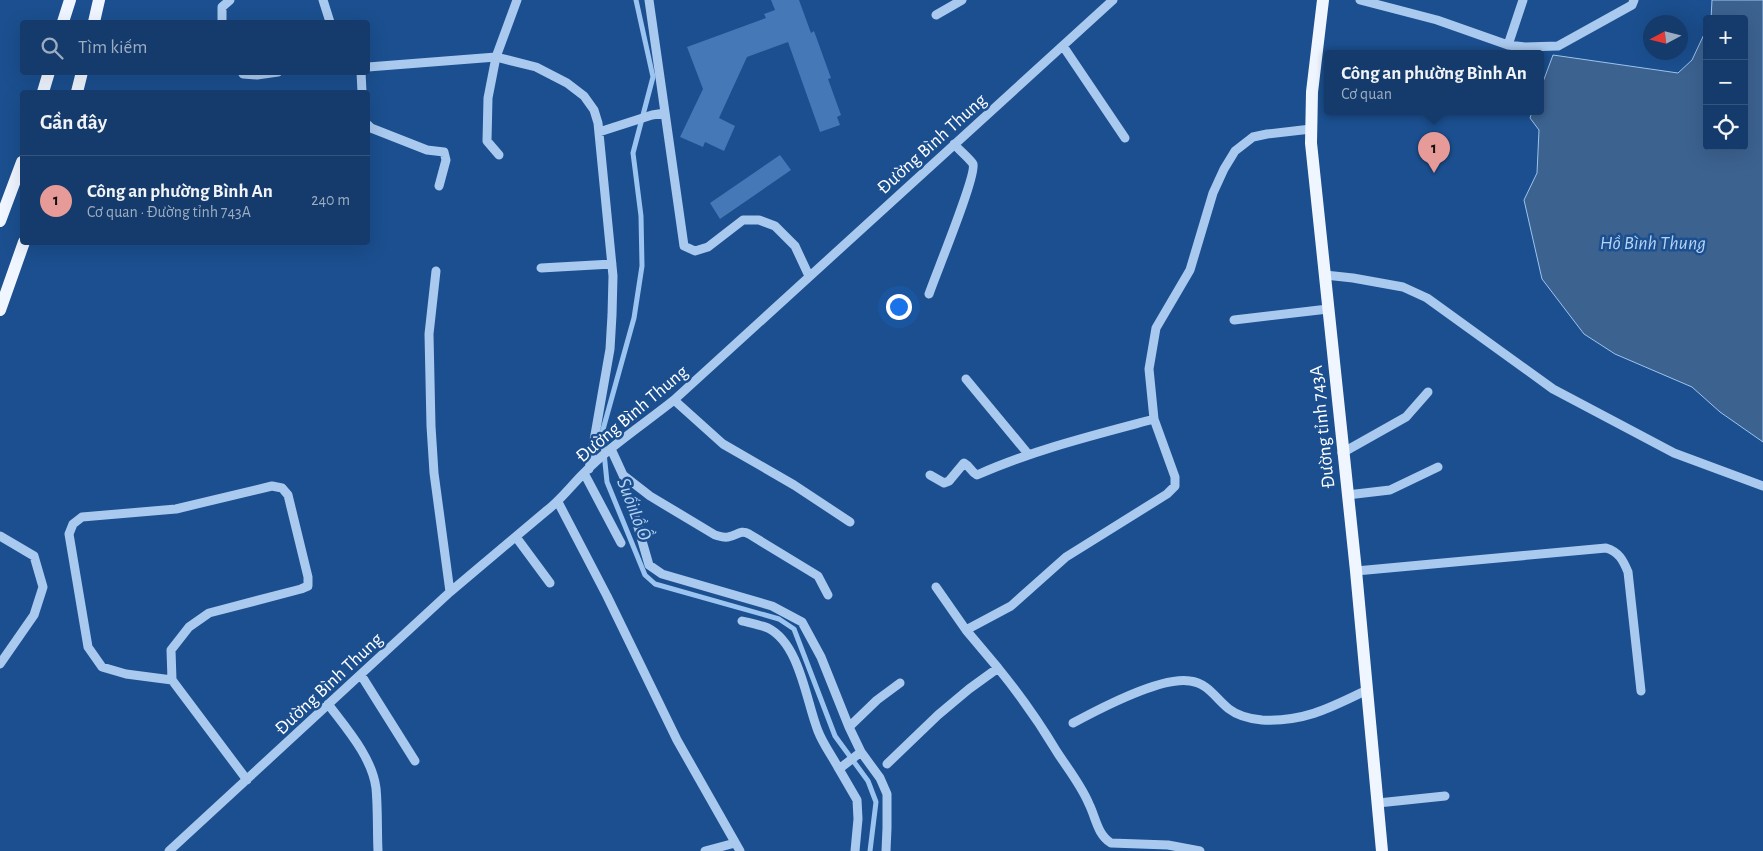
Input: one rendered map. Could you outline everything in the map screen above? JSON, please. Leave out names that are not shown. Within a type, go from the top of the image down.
[{"type":"main road","points":[[64,20],[70,0]]},
{"type":"main road","points":[[94,20],[99,0]]},
{"type":"main road","name":"Đường tỉnh 743A","points":[[1323,0],[1312,92],[1311,143],[1346,495],[1356,571],[1382,851]]},
{"type":"main road","points":[[44,90],[48,75]]},
{"type":"main road","points":[[78,90],[81,75]]},
{"type":"main road","points":[[0,221],[20,167]]},
{"type":"main road","points":[[0,310],[23,245]]},
{"type":"street","points":[[222,20],[222,7],[230,0]]},
{"type":"street","points":[[323,0],[329,20]]},
{"type":"street","points":[[499,155],[487,141],[488,98],[496,57],[517,0]]},
{"type":"street","points":[[649,0],[684,246],[695,251],[708,247],[743,220],[760,220],[775,226],[795,246],[809,276]]},
{"type":"street","points":[[936,16],[962,0]]},
{"type":"street","name":"Đường Bình Thung","points":[[169,851],[450,592],[558,502],[588,469],[609,451],[674,400],[1113,0]]},
{"type":"street","points":[[1360,0],[1437,20],[1508,45],[1525,47],[1558,46],[1632,5],[1634,0]]},
{"type":"street","points":[[1508,45],[1523,0]]},
{"type":"street","points":[[1063,46],[1125,138]]},
{"type":"street","points":[[370,67],[496,57],[536,67],[567,83],[584,96],[594,110],[598,123],[612,264],[612,305],[610,349],[588,469],[621,543]]},
{"type":"street","points":[[360,75],[362,90]]},
{"type":"street","points":[[599,132],[652,115],[665,113]]},
{"type":"street","points":[[370,127],[427,150],[444,152],[446,160],[439,186]]},
{"type":"street","points":[[966,630],[1011,606],[1066,557],[1167,494],[1175,486],[1175,477],[1154,419],[1149,369],[1156,328],[1190,270],[1213,193],[1235,151],[1253,137],[1311,129]]},
{"type":"street","points":[[929,294],[973,171],[972,164],[954,144]]},
{"type":"street","points":[[541,268],[612,264]]},
{"type":"street","points":[[436,271],[429,334],[431,426],[434,473],[450,592]]},
{"type":"street","points":[[1325,275],[1404,287],[1427,298],[1553,389],[1674,453],[1763,486]]},
{"type":"street","points":[[1234,320],[1328,309]]},
{"type":"street","points":[[966,379],[1029,456]]},
{"type":"street","points":[[1342,453],[1406,417],[1428,392]]},
{"type":"street","points":[[674,400],[723,444],[794,484],[850,522]]},
{"type":"street","points":[[930,475],[944,483],[949,481],[964,463],[977,475],[1003,464],[1098,434],[1154,419]]},
{"type":"street","points":[[609,451],[622,475],[649,565],[662,574],[772,606],[802,622],[821,657],[861,752],[880,778],[887,794],[888,828],[886,851]]},
{"type":"street","points":[[1346,495],[1390,490],[1438,467]]},
{"type":"street","points":[[622,475],[650,496],[715,535],[726,538],[744,531],[818,576],[828,595]]},
{"type":"street","points":[[172,680],[126,674],[102,667],[88,647],[69,534],[73,524],[82,517],[176,509],[272,486],[282,488],[288,495],[308,577],[308,586],[209,613],[189,627],[171,650],[172,680],[247,780]]},
{"type":"street","points":[[558,502],[607,596],[677,740],[738,847],[705,851]]},
{"type":"street","points":[[0,536],[34,556],[43,587],[34,615],[0,664]]},
{"type":"street","points":[[516,537],[550,583]]},
{"type":"street","points":[[1356,571],[1606,548],[1615,551],[1622,558],[1628,572],[1641,691]]},
{"type":"street","points":[[936,587],[966,630],[1025,702],[1069,767],[1090,804],[1096,824],[1104,839],[1111,843],[1168,845],[1200,851]]},
{"type":"street","points":[[742,621],[768,628],[783,641],[791,653],[800,674],[818,732],[841,767],[857,800],[856,851]]},
{"type":"street","points":[[887,764],[938,715],[998,668]]},
{"type":"street","points":[[362,674],[415,761]]},
{"type":"street","points":[[1072,723],[1112,703],[1159,685],[1179,680],[1192,681],[1204,685],[1230,710],[1252,719],[1278,720],[1309,716],[1367,690]]},
{"type":"street","points":[[849,727],[877,700],[900,683]]},
{"type":"street","points":[[328,704],[362,751],[374,780],[376,787],[378,851]]},
{"type":"street","points":[[841,767],[861,752]]},
{"type":"street","points":[[1378,803],[1445,796]]},
{"type":"water","name":"Hồ Bình Thung","points":[[1712,0],[1763,0],[1763,442],[1720,412],[1692,387],[1615,354],[1584,334],[1542,279],[1524,200],[1537,173],[1539,130],[1530,118],[1531,115],[1544,115],[1544,79],[1553,55],[1678,73],[1692,60],[1703,37],[1703,150],[1748,150],[1748,15],[1711,15]]},
{"type":"building","points":[[771,0],[799,0],[811,33],[814,31],[831,78],[828,79],[841,115],[837,117],[840,125],[820,132],[788,42],[747,57],[719,118],[735,126],[724,151],[705,142],[703,147],[680,137],[703,89],[687,47],[766,18],[764,14],[775,10]]},
{"type":"building","points":[[780,155],[791,170],[720,219],[710,203]]},
{"type":"waterway","name":"Suối Lồ Ồ","points":[[636,0],[653,77],[633,153],[641,216],[642,266],[634,318],[602,433],[607,482],[645,575],[655,584],[779,619],[794,629],[835,736],[868,781],[876,802],[870,851]]},
{"type":"place","name":"Công an phường Bình An","points":[[1434,173]]}]
